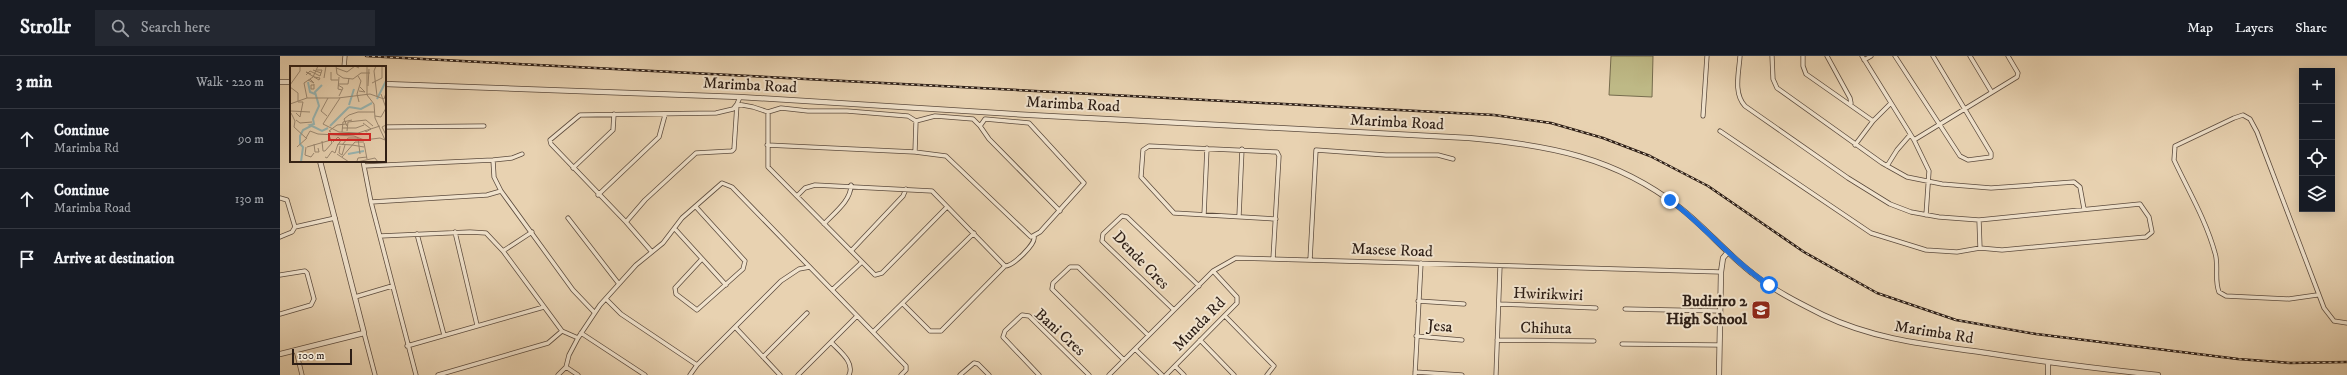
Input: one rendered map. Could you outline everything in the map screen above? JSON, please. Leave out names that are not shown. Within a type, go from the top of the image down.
[{"type":"street","points":[[344,66],[345,56]]},
{"type":"street","points":[[1703,116],[1707,56]]},
{"type":"street","points":[[1720,131],[1871,233],[1926,250],[1957,252],[1980,248],[2002,250],[2146,237],[2151,234],[2149,217],[2142,204],[1979,220],[1926,215],[1899,208],[1883,200],[1822,161],[1745,106],[1740,98],[1738,90],[1740,56]]},
{"type":"street","points":[[1772,56],[1773,79],[1777,88],[1855,145],[1903,175],[1929,182],[1991,188],[2074,182],[2080,187],[2084,209]]},
{"type":"street","points":[[1803,56],[1803,66],[1806,74],[1850,103],[1873,121]]},
{"type":"street","points":[[1827,56],[1850,98],[1850,103]]},
{"type":"street","points":[[1871,56],[1863,58],[1890,104],[1914,140],[1928,171],[1929,182],[1926,215]]},
{"type":"street","points":[[1895,56],[1962,158],[1968,160],[1991,157],[1991,153],[1966,108],[1933,56]]},
{"type":"street","points":[[1970,56],[1991,91]]},
{"type":"street","points":[[1914,140],[2018,75],[2008,56]]},
{"type":"street","name":"Marimba Road","points":[[386,84],[740,97],[1030,115],[1464,138],[1538,147],[1593,159],[1646,186],[1680,208],[1728,252]]},
{"type":"street","points":[[652,252],[626,222],[598,195],[551,144],[550,140],[580,115],[665,115],[716,113],[733,109],[740,97]]},
{"type":"street","points":[[737,104],[768,112],[781,108],[808,111],[847,111],[908,116],[916,120],[936,116],[973,119],[989,139],[1060,210]]},
{"type":"street","points":[[626,222],[645,200],[696,153],[732,151],[734,149],[737,104]]},
{"type":"street","points":[[1855,145],[1873,121],[1890,104]]},
{"type":"street","points":[[768,112],[768,167],[875,275],[880,274],[947,207]]},
{"type":"street","points":[[573,168],[613,130],[614,114]]},
{"type":"street","points":[[598,195],[659,137],[665,115]]},
{"type":"street","points":[[2317,295],[2289,299],[2226,296],[2219,292],[2217,283],[2216,255],[2211,239],[2174,160],[2175,146],[2240,116],[2250,119],[2257,132],[2317,295],[2330,318],[2334,321],[2347,323]]},
{"type":"street","points":[[903,304],[930,331],[941,331],[1005,266],[1012,264],[1033,244],[1034,237],[1083,185],[1080,176],[1029,123],[985,119],[980,126]]},
{"type":"street","points":[[915,152],[916,120]]},
{"type":"street","points":[[386,127],[484,126]]},
{"type":"street","points":[[1887,166],[1897,150],[1910,135]]},
{"type":"street","points":[[767,146],[915,152],[942,155],[950,159],[1025,232],[1034,237]]},
{"type":"street","points":[[1273,259],[1276,219],[1278,154],[1274,151],[1242,149],[1147,147],[1142,153],[1140,174],[1146,185],[1174,213],[1204,216],[1239,216],[1276,219]]},
{"type":"street","points":[[1204,216],[1207,148]]},
{"type":"street","points":[[1239,216],[1242,149]]},
{"type":"street","points":[[1310,260],[1316,150],[1386,155],[1438,155],[1454,159]]},
{"type":"street","points":[[364,166],[493,160],[512,158],[522,154]]},
{"type":"street","points":[[493,160],[494,177],[501,191],[573,290],[594,312]]},
{"type":"street","points":[[320,162],[375,375]]},
{"type":"street","points":[[363,162],[371,202],[407,346],[416,375]]},
{"type":"street","points":[[558,375],[566,367],[569,355],[594,312],[607,300],[619,284],[674,229],[682,218],[719,184],[730,185],[906,366],[906,370],[901,375]]},
{"type":"street","points":[[797,196],[810,186],[851,186],[932,191],[1005,266]]},
{"type":"street","points":[[824,224],[846,200],[851,192],[851,186]]},
{"type":"street","points":[[851,251],[903,196],[906,189]]},
{"type":"street","points":[[371,202],[487,195],[501,191]]},
{"type":"street","points":[[280,198],[287,200],[290,205],[295,228]]},
{"type":"street","points":[[696,206],[744,257],[745,265],[743,269],[726,285],[697,310],[693,309],[676,294],[675,288],[701,260]]},
{"type":"street","name":"Dende Cres","points":[[1174,310],[1102,241],[1103,234],[1122,216],[1127,217],[1199,286]]},
{"type":"street","points":[[280,237],[292,232],[295,228],[335,218]]},
{"type":"street","points":[[568,218],[619,284]]},
{"type":"street","points":[[1979,220],[1980,248]]},
{"type":"street","points":[[674,229],[701,260],[726,285]]},
{"type":"street","points":[[380,236],[455,232],[486,233],[503,251],[562,331],[578,338]]},
{"type":"street","points":[[455,232],[477,325]]},
{"type":"street","points":[[503,251],[532,232]]},
{"type":"street","points":[[873,332],[974,233]]},
{"type":"street","points":[[417,234],[444,335]]},
{"type":"street","points":[[1718,375],[1721,272],[1723,258],[1728,252]]},
{"type":"street","name":"Marimba Rd","points":[[1728,252],[1754,275],[1790,298],[1824,315],[1872,334],[1907,342],[2122,373],[2158,375]]},
{"type":"street","name":"Masese Road","points":[[1109,375],[1214,271],[1236,258],[1721,272]]},
{"type":"street","points":[[832,290],[862,262]]},
{"type":"street","points":[[1421,263],[1415,373],[1462,375]]},
{"type":"street","points":[[1496,375],[1500,266]]},
{"type":"street","points":[[690,375],[697,365],[736,328],[781,281],[799,269],[810,267]]},
{"type":"street","points":[[1124,360],[1052,289],[1053,283],[1070,267],[1078,267],[1148,336]]},
{"type":"street","points":[[280,275],[305,271],[307,273],[314,299],[311,305],[280,314]]},
{"type":"street","name":"Munda Rd","points":[[1166,375],[1225,316],[1238,300],[1214,271]]},
{"type":"street","points":[[355,297],[392,286]]},
{"type":"street","points":[[607,300],[621,314],[697,365]]},
{"type":"street","points":[[1418,301],[1464,304]]},
{"type":"street","name":"Hwirikwiri","points":[[1499,304],[1596,308]]},
{"type":"street","points":[[407,346],[544,307]]},
{"type":"street","points":[[1625,309],[1720,311]]},
{"type":"street","points":[[763,357],[807,313]]},
{"type":"street","name":"Bani Cres","points":[[1039,375],[1003,337],[1005,331],[1022,315],[1029,316],[1089,375]]},
{"type":"street","points":[[798,375],[857,316]]},
{"type":"street","points":[[1225,316],[1274,366],[1267,375]]},
{"type":"street","points":[[736,328],[780,375]]},
{"type":"street","points":[[438,375],[548,343],[562,331]]},
{"type":"street","points":[[280,354],[364,333]]},
{"type":"street","points":[[582,333],[645,375]]},
{"type":"street","name":"Jesa","points":[[1416,336],[1462,340]]},
{"type":"street","points":[[1200,340],[1234,375]]},
{"type":"street","name":"Chihuta","points":[[1497,340],[1594,341]]},
{"type":"street","points":[[831,342],[849,362],[851,370],[849,375]]},
{"type":"street","points":[[1622,344],[1719,345]]},
{"type":"street","points":[[1135,349],[1162,375]]},
{"type":"street","points":[[296,350],[302,375]]},
{"type":"street","points":[[2048,362],[2048,375]]},
{"type":"street","points":[[960,375],[974,363],[978,364],[989,375]]},
{"type":"street","points":[[1175,366],[1184,375]]},
{"type":"street","points":[[566,367],[578,375]]},
{"type":"shaded area","points":[[1611,56],[1653,56],[1652,97],[1609,95]]},
{"type":"railway","points":[[366,56],[1494,115],[1551,123],[1603,138],[1650,156],[1708,186],[1804,252],[1877,293],[1956,320],[2036,334],[2238,359],[2290,363],[2347,362]]},
{"type":"place","name":"Budiriro 2 High School","points":[[1761,310]]},
{"type":"route","points":[[1670,200],[1690,216],[1748,270],[1769,285]]}]
